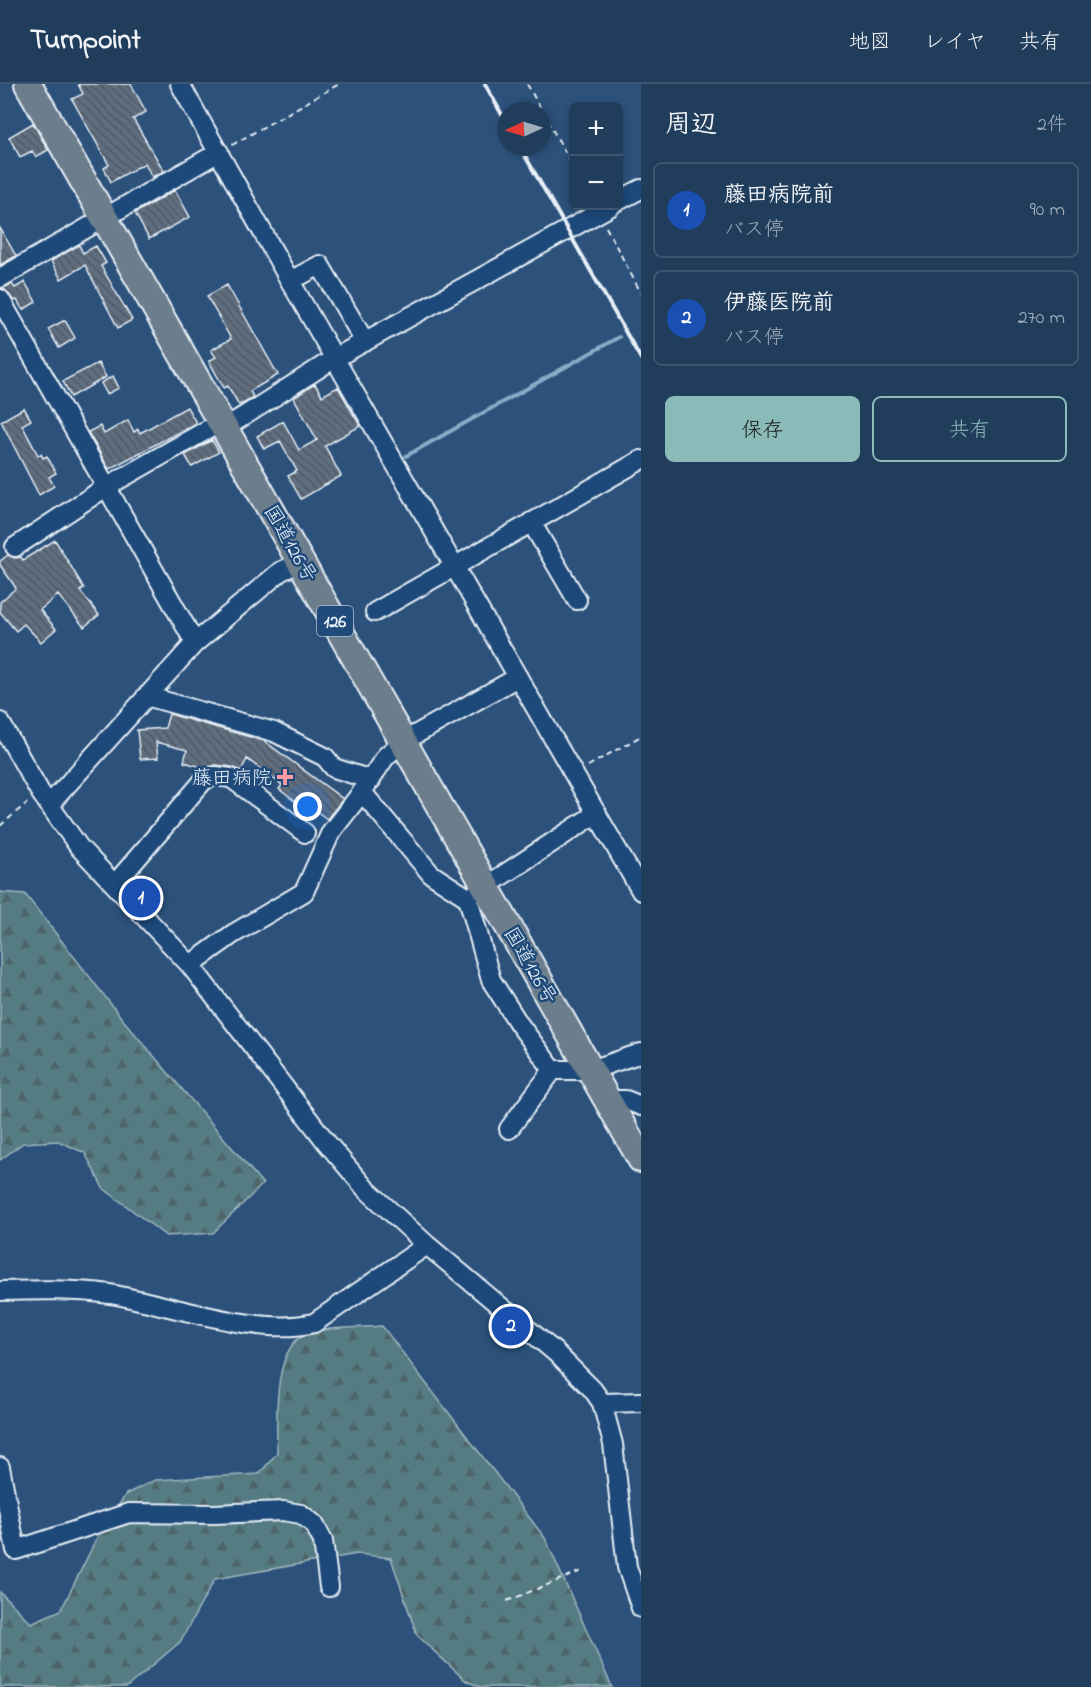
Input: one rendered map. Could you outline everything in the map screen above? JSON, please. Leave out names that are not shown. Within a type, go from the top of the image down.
[{"type":"highway","name":"国道126号","points":[[28,84],[404,741],[477,891],[591,1070],[641,1159]]},
{"type":"street","points":[[180,84],[290,281],[641,891]]},
{"type":"street","points":[[0,278],[104,216],[219,152]]},
{"type":"street","points":[[623,198],[641,189]]},
{"type":"street","points":[[15,548],[106,488],[223,425],[335,358],[603,210]]},
{"type":"street","points":[[290,281],[320,265],[365,342]]},
{"type":"street","points":[[0,299],[195,643]]},
{"type":"street","points":[[375,612],[641,460]]},
{"type":"street","points":[[531,522],[577,600]]},
{"type":"street","points":[[44,799],[195,643],[281,571],[302,562]]},
{"type":"street","points":[[190,965],[233,934],[304,892],[331,832],[367,786],[386,756],[404,741],[518,677]]},
{"type":"street","points":[[146,696],[274,732],[325,757],[334,768],[367,786],[431,874],[477,891]]},
{"type":"street","points":[[0,722],[44,799],[79,847],[190,965],[350,1170],[382,1206],[555,1352],[593,1390],[602,1403],[613,1444],[627,1566],[641,1608]]},
{"type":"street","points":[[115,884],[204,780],[215,776],[231,778],[305,833]]},
{"type":"street","points":[[477,891],[597,813]]},
{"type":"street","points":[[477,891],[491,980],[519,1024],[553,1070]]},
{"type":"street","points":[[553,1070],[591,1070],[641,1053]]},
{"type":"street","points":[[509,1129],[553,1070]]},
{"type":"street","points":[[607,1100],[626,1100],[641,1106]]},
{"type":"street","points":[[0,1291],[68,1290],[110,1294],[267,1326],[298,1326],[314,1323],[427,1245]]},
{"type":"street","points":[[602,1403],[641,1402]]},
{"type":"street","points":[[0,1467],[16,1550],[129,1513],[215,1514],[283,1511],[301,1514],[314,1524],[323,1541],[329,1587]]},
{"type":"path","points":[[219,152],[339,84]]},
{"type":"path","points":[[527,84],[537,102]]},
{"type":"path","points":[[551,128],[569,161]]},
{"type":"path","points":[[605,210],[641,293]]},
{"type":"path","points":[[575,774],[641,735]]},
{"type":"path","points":[[0,826],[44,799]]},
{"type":"path","points":[[507,1601],[584,1570]]},
{"type":"green space","points":[[0,892],[25,894],[124,1021],[263,1184],[213,1233],[166,1236],[103,1188],[85,1153],[58,1141],[23,1143],[0,1160]]},
{"type":"green space","points":[[382,1326],[545,1538],[612,1687],[480,1687],[465,1680],[417,1635],[391,1558],[357,1554],[215,1579],[180,1642],[127,1687],[0,1687],[0,1592],[31,1623],[61,1610],[97,1538],[126,1494],[155,1480],[259,1474],[277,1453],[277,1405],[282,1369],[296,1340],[315,1331]]},
{"type":"building","points":[[78,84],[131,84],[146,112],[133,119],[164,171],[152,177],[145,163],[111,182],[104,168],[109,165],[72,99],[83,94]]},
{"type":"building","points":[[33,123],[48,150],[36,157],[32,151],[20,157],[9,137]]},
{"type":"building","points":[[175,190],[190,217],[149,239],[135,213]]},
{"type":"building","points":[[0,228],[16,256],[0,265]]},
{"type":"building","points":[[79,245],[83,253],[96,246],[106,263],[101,266],[132,320],[118,328],[85,265],[61,279],[51,261]]},
{"type":"building","points":[[25,282],[36,302],[23,310],[17,300],[14,301],[3,288],[12,284],[15,288]]},
{"type":"building","points":[[227,285],[278,375],[250,391],[253,397],[239,405],[228,386],[224,388],[209,361],[216,357],[211,350],[231,339],[207,296]]},
{"type":"building","points":[[65,320],[75,338],[59,348],[48,329]]},
{"type":"building","points":[[98,363],[106,377],[71,397],[63,381]]},
{"type":"building","points":[[113,376],[119,388],[107,394],[101,383]]},
{"type":"building","points":[[315,384],[322,396],[338,387],[360,426],[325,446],[341,476],[301,499],[288,476],[297,471],[280,441],[264,449],[257,436],[283,421],[299,450],[317,440],[294,398]]},
{"type":"building","points":[[187,407],[196,423],[109,469],[88,432],[100,426],[104,434],[128,420],[134,432],[138,429],[140,433]]},
{"type":"building","points":[[24,408],[31,420],[22,425],[38,455],[41,454],[43,458],[47,456],[56,473],[49,477],[54,486],[39,495],[1,421]]},
{"type":"building","points":[[212,440],[219,452],[192,467],[185,455]]},
{"type":"building","points":[[55,540],[84,588],[80,591],[99,615],[84,627],[58,595],[40,610],[56,629],[41,642],[24,624],[16,631],[0,612],[0,602],[16,588],[0,565],[0,561],[8,555],[15,558],[21,557],[23,560]]},
{"type":"building","points":[[169,714],[264,741],[343,799],[327,819],[304,802],[301,806],[279,789],[282,785],[247,759],[241,771],[216,765],[205,768],[184,762],[187,750],[156,742],[158,758],[140,759],[137,730],[165,728]]},
{"type":"waterway","points":[[406,456],[619,337]]},
{"type":"railway","points":[[485,84],[497,106]]},
{"type":"railway","points":[[525,156],[641,359]]},
{"type":"place","name":"藤田病院","points":[[285,777]]},
{"type":"place","name":"藤田病院前","points":[[141,898]]},
{"type":"place","name":"伊藤医院前","points":[[511,1326]]}]
